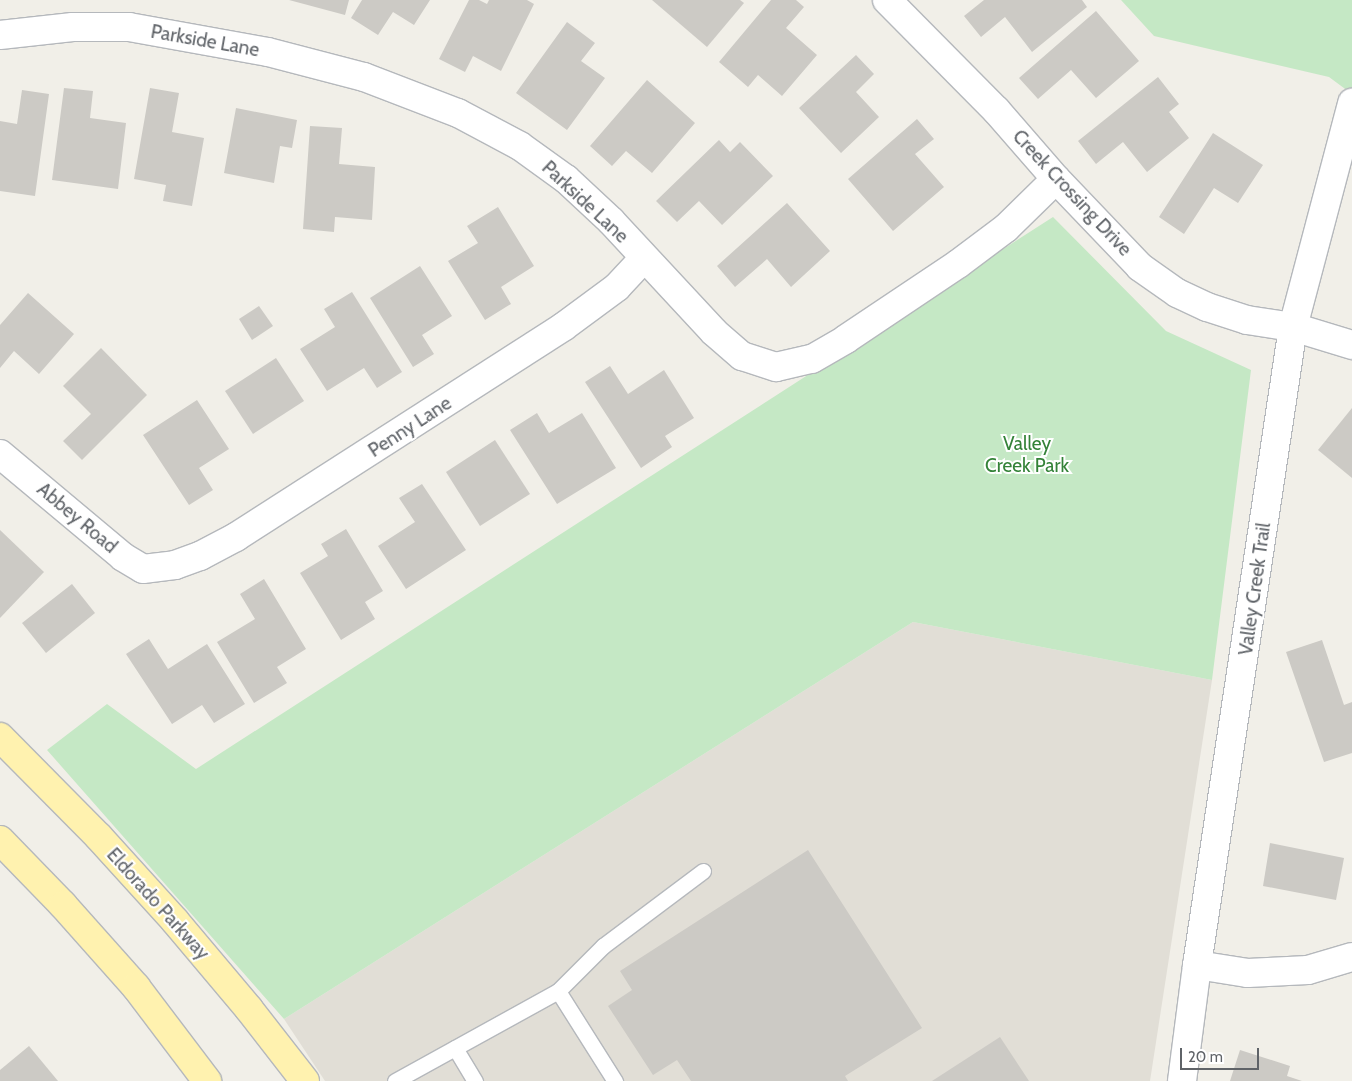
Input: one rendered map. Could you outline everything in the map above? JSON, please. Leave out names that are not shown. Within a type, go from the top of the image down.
[{"type":"main road","name":"Eldorado Parkway","points":[[0,737],[72,808],[175,921],[305,1081]]},
{"type":"main road","points":[[0,840],[63,905],[136,986],[206,1081]]},
{"type":"street","name":"Creek Crossing Drive","points":[[887,0],[996,110],[1056,179],[1140,267],[1176,293],[1207,307],[1247,320],[1293,327],[1352,345]]},
{"type":"street","name":"Parkside Lane","points":[[0,34],[73,27],[129,27],[268,52],[364,77],[458,113],[520,146],[566,179],[611,221],[714,332],[742,356],[776,367],[812,359],[846,340],[958,264],[1006,228],[1056,179]]},
{"type":"street","name":"Valley Creek Trail","points":[[1182,1081],[1197,965],[1293,327],[1352,102]]},
{"type":"street","name":"Penny Lane","points":[[158,566],[175,565],[214,549],[338,473],[563,327],[618,287],[644,258]]},
{"type":"street","name":"Abbey Road","points":[[0,454],[123,557],[142,569],[158,566]]},
{"type":"street","points":[[1197,965],[1248,973],[1308,970],[1352,957]]},
{"type":"lane","points":[[395,1081],[558,991],[603,946],[703,871]]},
{"type":"lane","points":[[558,991],[615,1081]]},
{"type":"lane","points":[[455,1048],[475,1081]]},
{"type":"shaded area","points":[[913,622],[1212,680],[1150,1081],[325,1081],[284,1019]]},
{"type":"green space","points":[[1121,0],[1352,0],[1352,94],[1329,77],[1154,36]]},
{"type":"green space","name":"Valley Creek Park","points":[[1053,217],[1166,331],[1251,370],[1212,680],[913,622],[284,1019],[47,750],[107,704],[196,769]]},
{"type":"building","points":[[289,0],[349,0],[345,15]]},
{"type":"building","points":[[362,0],[430,0],[414,25],[393,12],[378,35],[351,18]]},
{"type":"building","points":[[469,0],[479,0],[487,4],[489,0],[527,0],[534,4],[501,71],[473,56],[465,72],[439,59]]},
{"type":"building","points":[[652,0],[740,0],[744,3],[707,47]]},
{"type":"building","points":[[771,0],[796,0],[804,7],[786,28],[817,55],[782,96],[758,75],[748,87],[719,62]]},
{"type":"building","points":[[984,0],[1082,0],[1087,7],[1032,52],[1005,17],[981,37],[964,16]]},
{"type":"building","points":[[1096,11],[1139,61],[1096,98],[1071,70],[1038,99],[1019,78]]},
{"type":"building","points":[[567,22],[595,43],[581,61],[605,78],[567,130],[516,93]]},
{"type":"building","points":[[856,55],[874,74],[856,92],[879,117],[841,153],[799,108]]},
{"type":"building","points":[[1158,77],[1179,104],[1169,112],[1189,138],[1147,172],[1123,142],[1096,164],[1078,141]]},
{"type":"building","points":[[647,80],[695,123],[652,173],[626,151],[612,166],[590,146]]},
{"type":"building","points":[[64,88],[93,91],[90,118],[126,123],[118,189],[52,180]]},
{"type":"building","points":[[150,88],[179,93],[172,132],[204,138],[192,206],[163,201],[166,185],[134,179]]},
{"type":"building","points":[[22,90],[49,94],[35,196],[0,191],[0,121],[17,124]]},
{"type":"building","points":[[236,108],[297,120],[292,148],[280,146],[274,183],[224,173]]},
{"type":"building","points":[[917,119],[934,139],[915,154],[944,187],[893,231],[848,179]]},
{"type":"building","points":[[310,126],[342,128],[339,164],[375,167],[372,220],[335,217],[334,232],[303,229]]},
{"type":"building","points":[[1213,133],[1263,165],[1238,203],[1214,188],[1184,234],[1159,217]]},
{"type":"building","points":[[719,140],[730,152],[740,142],[773,176],[722,225],[699,201],[677,222],[656,201]]},
{"type":"building","points":[[787,203],[830,251],[791,287],[767,259],[735,287],[717,266]]},
{"type":"building","points":[[498,207],[534,266],[501,287],[511,304],[485,320],[448,261],[478,243],[467,226]]},
{"type":"building","points":[[420,266],[452,316],[422,335],[434,354],[413,367],[370,298]]},
{"type":"building","points":[[352,292],[402,372],[377,388],[364,368],[327,391],[300,349],[335,327],[324,309]]},
{"type":"building","points":[[28,293],[74,334],[39,374],[14,351],[0,368],[0,325]]},
{"type":"building","points":[[259,306],[273,326],[252,340],[239,319]]},
{"type":"building","points":[[101,348],[147,395],[82,460],[63,441],[91,414],[63,386]]},
{"type":"building","points":[[276,358],[304,401],[253,434],[225,391]]},
{"type":"building","points":[[610,366],[628,394],[664,370],[694,418],[665,436],[672,447],[641,468],[585,382]]},
{"type":"building","points":[[197,400],[229,449],[199,468],[213,490],[189,505],[143,435]]},
{"type":"building","points":[[1352,408],[1352,478],[1318,450]]},
{"type":"building","points":[[537,413],[549,433],[582,413],[616,468],[557,504],[510,430]]},
{"type":"building","points":[[495,440],[530,494],[480,526],[446,472]]},
{"type":"building","points":[[422,484],[466,550],[406,589],[378,546],[415,522],[399,498]]},
{"type":"building","points":[[346,529],[383,591],[365,602],[375,619],[341,640],[300,573],[328,556],[321,544]]},
{"type":"building","points":[[0,530],[44,572],[0,618]]},
{"type":"building","points":[[264,579],[306,649],[277,667],[287,683],[254,703],[217,642],[255,619],[240,594]]},
{"type":"building","points":[[72,584],[95,613],[46,653],[22,623]]},
{"type":"building","points":[[149,639],[168,669],[207,644],[245,704],[214,723],[202,705],[172,724],[126,654]]},
{"type":"building","points":[[1322,640],[1344,705],[1352,702],[1352,753],[1324,762],[1286,652]]},
{"type":"building","points":[[1270,843],[1344,858],[1336,900],[1263,886]]},
{"type":"building","points":[[808,850],[922,1028],[845,1076],[848,1081],[691,1081],[677,1060],[653,1075],[608,1006],[632,990],[620,971]]},
{"type":"building","points":[[1000,1037],[1029,1081],[932,1081]]},
{"type":"building","points":[[29,1046],[58,1081],[0,1081],[0,1070]]},
{"type":"building","points":[[1240,1050],[1290,1066],[1287,1076],[1302,1081],[1230,1081]]}]
